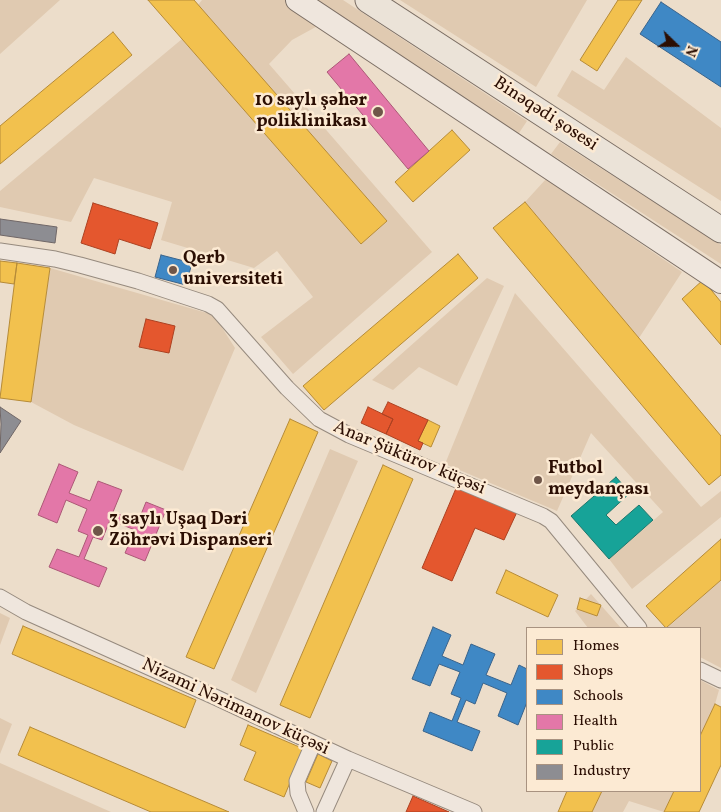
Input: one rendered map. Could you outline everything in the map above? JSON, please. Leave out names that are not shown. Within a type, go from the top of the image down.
[{"type":"main road","name":"Binəqədi şosesi","points":[[368,0],[721,230]]},
{"type":"street","points":[[297,0],[721,282]]},
{"type":"street","name":"Anar Şükürov küçəsi","points":[[0,250],[80,265],[146,284],[208,304],[217,309],[287,388],[319,419],[350,435],[551,521],[638,627]]},
{"type":"street","name":"Nizami Nərimanov küçəsi","points":[[0,597],[26,612],[215,697],[348,760],[474,812]]},
{"type":"street","points":[[701,670],[721,680]]},
{"type":"street","points":[[306,812],[298,793],[297,781],[313,744]]},
{"type":"street","points":[[324,812],[348,760]]},
{"type":"shaded area","points":[[0,0],[60,0],[0,54]]},
{"type":"shaded area","points":[[202,0],[343,0],[527,121],[517,136],[334,17],[292,40],[269,64],[432,252],[293,374],[261,337],[313,297],[277,251],[254,268],[161,240],[172,202],[94,178],[71,222],[0,207],[0,191],[182,39],[361,243],[387,221],[198,5]]},
{"type":"shaded area","points":[[400,0],[587,0],[536,87]]},
{"type":"shaded area","points":[[626,57],[721,128],[721,201],[557,96],[572,70],[604,90]]},
{"type":"shaded area","points":[[560,142],[721,245],[721,264],[551,154]]},
{"type":"shaded area","points":[[546,179],[682,272],[639,338],[525,202]]},
{"type":"shaded area","points":[[50,268],[214,315],[235,348],[183,471],[74,425],[31,402]]},
{"type":"shaded area","points":[[487,278],[504,286],[457,386],[419,367],[393,390],[372,380]]},
{"type":"shaded area","points":[[515,293],[701,507],[721,491],[721,517],[632,589],[609,559],[663,512],[591,433],[557,511],[445,464]]},
{"type":"shaded area","points":[[330,449],[358,461],[256,693],[231,680]]},
{"type":"shaded area","points":[[721,580],[721,668],[701,658],[701,627],[668,627]]},
{"type":"shaded area","points":[[591,594],[620,627],[587,627],[575,611]]},
{"type":"shaded area","points":[[0,613],[10,618],[0,645]]},
{"type":"shaded area","points":[[701,681],[719,690],[715,704],[701,734]]},
{"type":"shaded area","points":[[0,718],[12,724],[0,754]]},
{"type":"shaded area","points":[[0,763],[111,812],[0,812]]},
{"type":"shaded area","points":[[602,792],[674,792],[664,812],[629,801],[623,812],[592,812]]},
{"type":"building: Homes","points":[[148,0],[194,0],[387,221],[361,244]]},
{"type":"building: Homes","points":[[618,0],[642,0],[597,71],[580,60]]},
{"type":"building: Homes","points":[[113,32],[132,55],[0,164],[0,126]]},
{"type":"building: Homes","points":[[452,130],[470,150],[413,202],[395,182]]},
{"type":"building: Homes","points":[[525,202],[721,436],[721,475],[709,485],[493,228]]},
{"type":"building: Homes","points":[[458,254],[478,278],[324,410],[303,386]]},
{"type":"building: Homes","points":[[0,261],[17,263],[14,284],[0,282]]},
{"type":"building: Homes","points":[[17,263],[50,268],[31,402],[0,398]]},
{"type":"building: Homes","points":[[703,280],[721,302],[721,345],[682,299]]},
{"type":"building: Homes","points":[[290,419],[318,432],[214,669],[186,657]]},
{"type":"building: Homes","points":[[428,420],[440,426],[431,447],[418,441]]},
{"type":"building: Homes","points":[[383,465],[413,479],[310,718],[280,705]]},
{"type":"building: Homes","points":[[721,539],[721,580],[667,627],[646,606]]},
{"type":"building: Homes","points":[[506,570],[558,595],[548,617],[496,593]]},
{"type":"building: Homes","points":[[580,598],[601,605],[597,616],[577,609]]},
{"type":"building: Homes","points":[[23,626],[196,700],[185,728],[12,654]]},
{"type":"building: Homes","points":[[715,704],[721,707],[721,765],[699,812],[664,812],[674,792],[701,792],[701,734]]},
{"type":"building: Homes","points":[[248,725],[304,749],[284,797],[244,780],[256,752],[240,745]]},
{"type":"building: Homes","points":[[30,727],[229,812],[151,812],[18,755]]},
{"type":"building: Homes","points":[[318,754],[332,761],[320,788],[306,782]]},
{"type":"building: Homes","points":[[567,792],[602,792],[592,812],[558,812]]},
{"type":"building: Shops","points":[[93,203],[158,223],[150,249],[119,239],[115,254],[81,243]]},
{"type":"building: Shops","points":[[146,319],[175,326],[169,353],[139,347]]},
{"type":"building: Shops","points":[[388,402],[428,420],[418,441],[423,443],[420,450],[386,434],[393,419],[382,414]]},
{"type":"building: Shops","points":[[368,407],[393,419],[386,434],[361,423]]},
{"type":"building: Shops","points":[[457,486],[517,512],[504,540],[475,528],[452,581],[422,568]]},
{"type":"building: Shops","points":[[413,796],[449,812],[406,812]]},
{"type":"building: Schools","points":[[661,2],[721,42],[721,87],[640,34]]},
{"type":"building: Schools","name":"Qerb universiteti","points":[[161,255],[192,263],[186,285],[155,277]]},
{"type":"building: Schools","points":[[433,627],[451,635],[442,656],[463,665],[471,644],[495,654],[486,675],[511,685],[519,665],[526,668],[526,705],[518,725],[498,716],[507,693],[483,683],[475,704],[466,700],[457,722],[480,731],[472,751],[423,731],[430,712],[452,721],[461,698],[451,694],[460,672],[439,664],[430,686],[412,679]]},
{"type":"building: Health","name":"10 saylı şəhər poliklinikası","points":[[349,54],[429,151],[408,169],[327,72]]},
{"type":"building: Health","points":[[59,464],[78,472],[69,493],[90,501],[98,481],[122,490],[113,512],[138,522],[146,502],[166,510],[145,561],[125,553],[135,530],[110,520],[102,540],[93,537],[84,559],[107,568],[99,587],[49,567],[57,549],[79,557],[88,535],[78,531],[87,509],[66,500],[57,523],[38,515]]},
{"type":"building: Public","points":[[616,477],[630,493],[606,515],[616,525],[639,505],[653,520],[609,559],[571,516]]},
{"type":"building: Industry","points":[[0,219],[57,227],[55,243],[0,235]]},
{"type":"building: Industry","points":[[0,407],[21,421],[0,453],[1,424]]},
{"type":"place","name":"10 saylı şəhər poliklinikası","points":[[378,112]]},
{"type":"place","name":"Qerb universiteti","points":[[173,270]]},
{"type":"place","name":"Futbol meydançası","points":[[538,480]]},
{"type":"place","name":"3 saylı Uşaq Dəri Zöhrəvi Dispanseri","points":[[98,531]]}]
